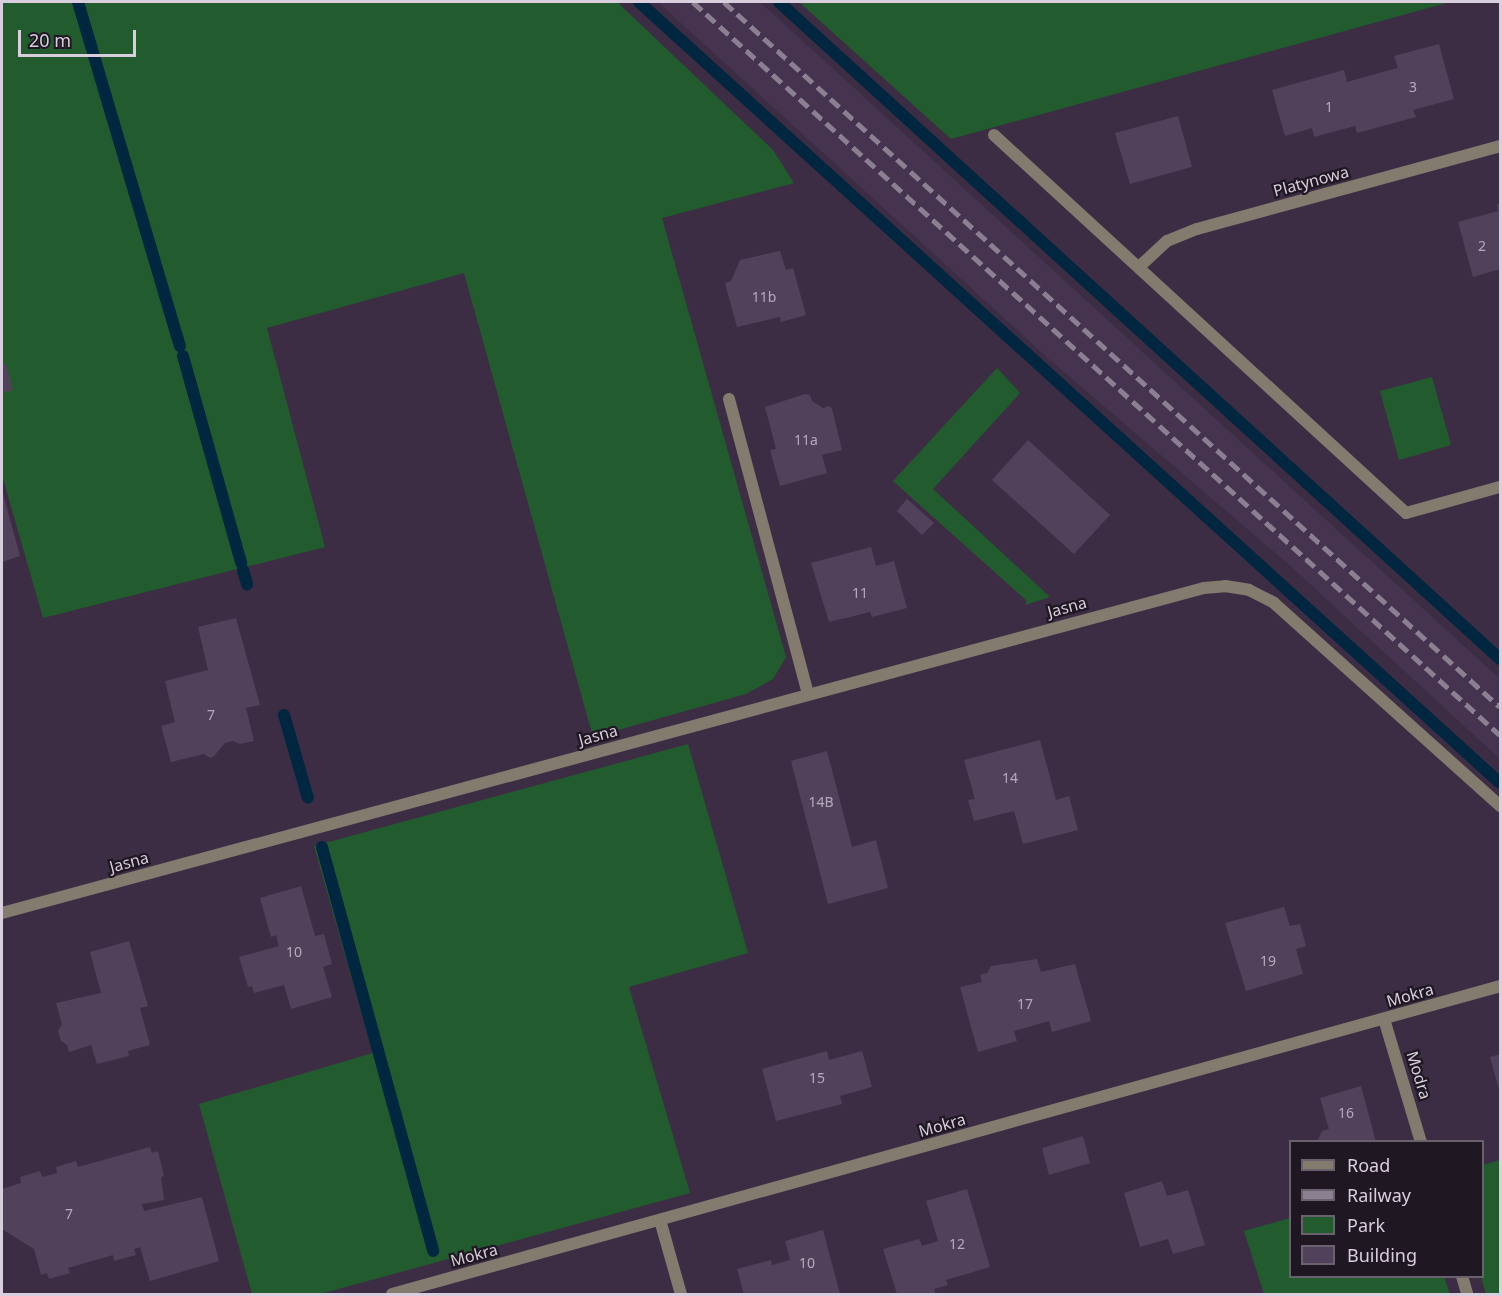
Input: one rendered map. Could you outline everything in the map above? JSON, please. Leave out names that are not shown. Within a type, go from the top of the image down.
[{"type":"street","points":[[994,135],[1406,513],[1500,488]]},
{"type":"street","name":"Platynowa","points":[[1139,267],[1167,241],[1197,229],[1500,146]]},
{"type":"street","points":[[729,399],[808,694]]},
{"type":"street","name":"Jasna","points":[[2,913],[1204,588],[1225,586],[1249,590],[1274,603],[1500,806]]},
{"type":"street","name":"Mokra","points":[[392,1294],[1500,986]]},
{"type":"street","name":"Modra","points":[[1384,1019],[1420,1140]]},
{"type":"street","points":[[660,1220],[681,1294]]},
{"type":"street","points":[[1463,1278],[1467,1294]]},
{"type":"shaded area","points":[[658,2],[760,2],[1500,679],[1500,759],[1286,562],[1049,359]]},
{"type":"green space","points":[[2,2],[617,2],[773,150],[794,183],[662,218],[786,657],[773,679],[746,694],[593,737],[464,273],[267,328],[325,547],[43,618],[2,475]]},
{"type":"green space","points":[[799,2],[1450,2],[951,139]]},
{"type":"green space","points":[[997,368],[1020,393],[933,489],[1050,597],[1025,605],[1027,601],[893,481]]},
{"type":"green space","points":[[1432,377],[1451,445],[1399,460],[1380,391]]},
{"type":"green space","points":[[688,744],[748,953],[629,987],[690,1193],[320,1294],[252,1294],[199,1104],[373,1053],[314,846]]},
{"type":"green space","points":[[1500,1160],[1500,1294],[1486,1294],[1481,1278],[1484,1278],[1484,1165]]},
{"type":"green space","points":[[1289,1218],[1289,1278],[1444,1278],[1450,1294],[1264,1294],[1244,1231]]},
{"type":"building","points":[[1439,44],[1454,99],[1413,110],[1416,117],[1357,133],[1355,126],[1314,137],[1312,128],[1285,136],[1272,90],[1344,70],[1347,82],[1398,68],[1394,56]]},
{"type":"building","points":[[1178,116],[1192,167],[1130,184],[1115,133]]},
{"type":"building","points":[[1500,203],[1500,269],[1473,277],[1458,222],[1498,211],[1497,204]]},
{"type":"building","points":[[780,251],[786,270],[793,268],[806,315],[781,322],[780,317],[737,327],[725,283],[731,281],[740,260]]},
{"type":"building","points":[[6,364],[13,390],[2,393],[2,365]]},
{"type":"building","points":[[805,394],[810,395],[812,401],[823,408],[829,406],[832,409],[842,450],[822,455],[827,473],[780,486],[770,450],[776,449],[765,407]]},
{"type":"building","points":[[1028,440],[1110,515],[1074,554],[992,480]]},
{"type":"building","points":[[2,490],[20,556],[2,562]]},
{"type":"building","points":[[907,499],[934,523],[922,535],[897,511]]},
{"type":"building","points":[[871,547],[876,566],[894,561],[907,608],[872,617],[870,612],[829,622],[811,563]]},
{"type":"building","points":[[236,618],[260,705],[246,708],[254,741],[240,744],[233,741],[225,743],[210,758],[204,754],[171,762],[161,726],[175,722],[165,681],[208,670],[198,627]]},
{"type":"building","points":[[1040,740],[1056,800],[1069,796],[1078,830],[1023,844],[1014,811],[974,821],[968,800],[975,799],[964,760]]},
{"type":"building","points":[[827,751],[852,847],[876,840],[888,888],[828,904],[791,761]]},
{"type":"building","points":[[301,886],[315,936],[324,934],[332,964],[323,967],[332,997],[291,1009],[284,985],[254,993],[252,986],[248,987],[239,957],[279,946],[276,935],[271,937],[260,898]]},
{"type":"building","points":[[1284,907],[1290,926],[1300,924],[1306,946],[1296,949],[1303,974],[1246,991],[1225,923]]},
{"type":"building","points":[[129,941],[148,1006],[140,1008],[150,1045],[128,1051],[129,1056],[97,1064],[91,1045],[69,1052],[67,1045],[61,1041],[58,1031],[62,1024],[56,1003],[101,993],[90,952]]},
{"type":"building","points":[[1037,959],[1041,972],[1075,964],[1091,1021],[1052,1032],[1049,1021],[1014,1031],[1017,1041],[978,1052],[960,987],[982,982],[980,975],[987,973],[991,966]]},
{"type":"building","points":[[827,1051],[829,1060],[862,1051],[872,1087],[840,1096],[842,1104],[776,1121],[762,1069]]},
{"type":"building","points":[[1500,1054],[1500,1093],[1490,1057]]},
{"type":"building","points":[[1361,1086],[1375,1140],[1318,1140],[1322,1131],[1329,1129],[1320,1098]]},
{"type":"building","points":[[1083,1136],[1090,1163],[1049,1175],[1042,1148]]},
{"type":"building","points":[[150,1147],[152,1153],[158,1151],[164,1176],[161,1177],[164,1200],[142,1204],[144,1211],[202,1197],[219,1261],[150,1281],[140,1247],[134,1249],[136,1255],[114,1261],[113,1255],[68,1268],[70,1273],[49,1279],[47,1273],[41,1275],[34,1249],[2,1229],[2,1189],[21,1183],[20,1177],[40,1171],[42,1177],[57,1173],[56,1167],[76,1161],[78,1167]]},
{"type":"building","points":[[1162,1181],[1167,1196],[1188,1190],[1205,1245],[1173,1254],[1168,1239],[1140,1247],[1124,1193]]},
{"type":"building","points":[[967,1189],[990,1267],[946,1280],[948,1285],[934,1289],[936,1294],[897,1294],[883,1249],[919,1239],[922,1246],[938,1241],[926,1201]]},
{"type":"building","points":[[823,1230],[840,1294],[744,1294],[737,1269],[771,1260],[772,1265],[790,1260],[785,1241]]},
{"type":"waterway","points":[[78,2],[180,346]]},
{"type":"waterway","points":[[639,2],[1500,783]]},
{"type":"waterway","points":[[779,2],[1500,659]]},
{"type":"waterway","points":[[183,356],[241,563]]},
{"type":"waterway","points":[[243,570],[247,584]]},
{"type":"waterway","points":[[284,715],[308,798]]},
{"type":"waterway","points":[[322,847],[433,1251]]},
{"type":"railway","points":[[693,2],[1500,735]]},
{"type":"railway","points":[[724,2],[1500,707]]}]
